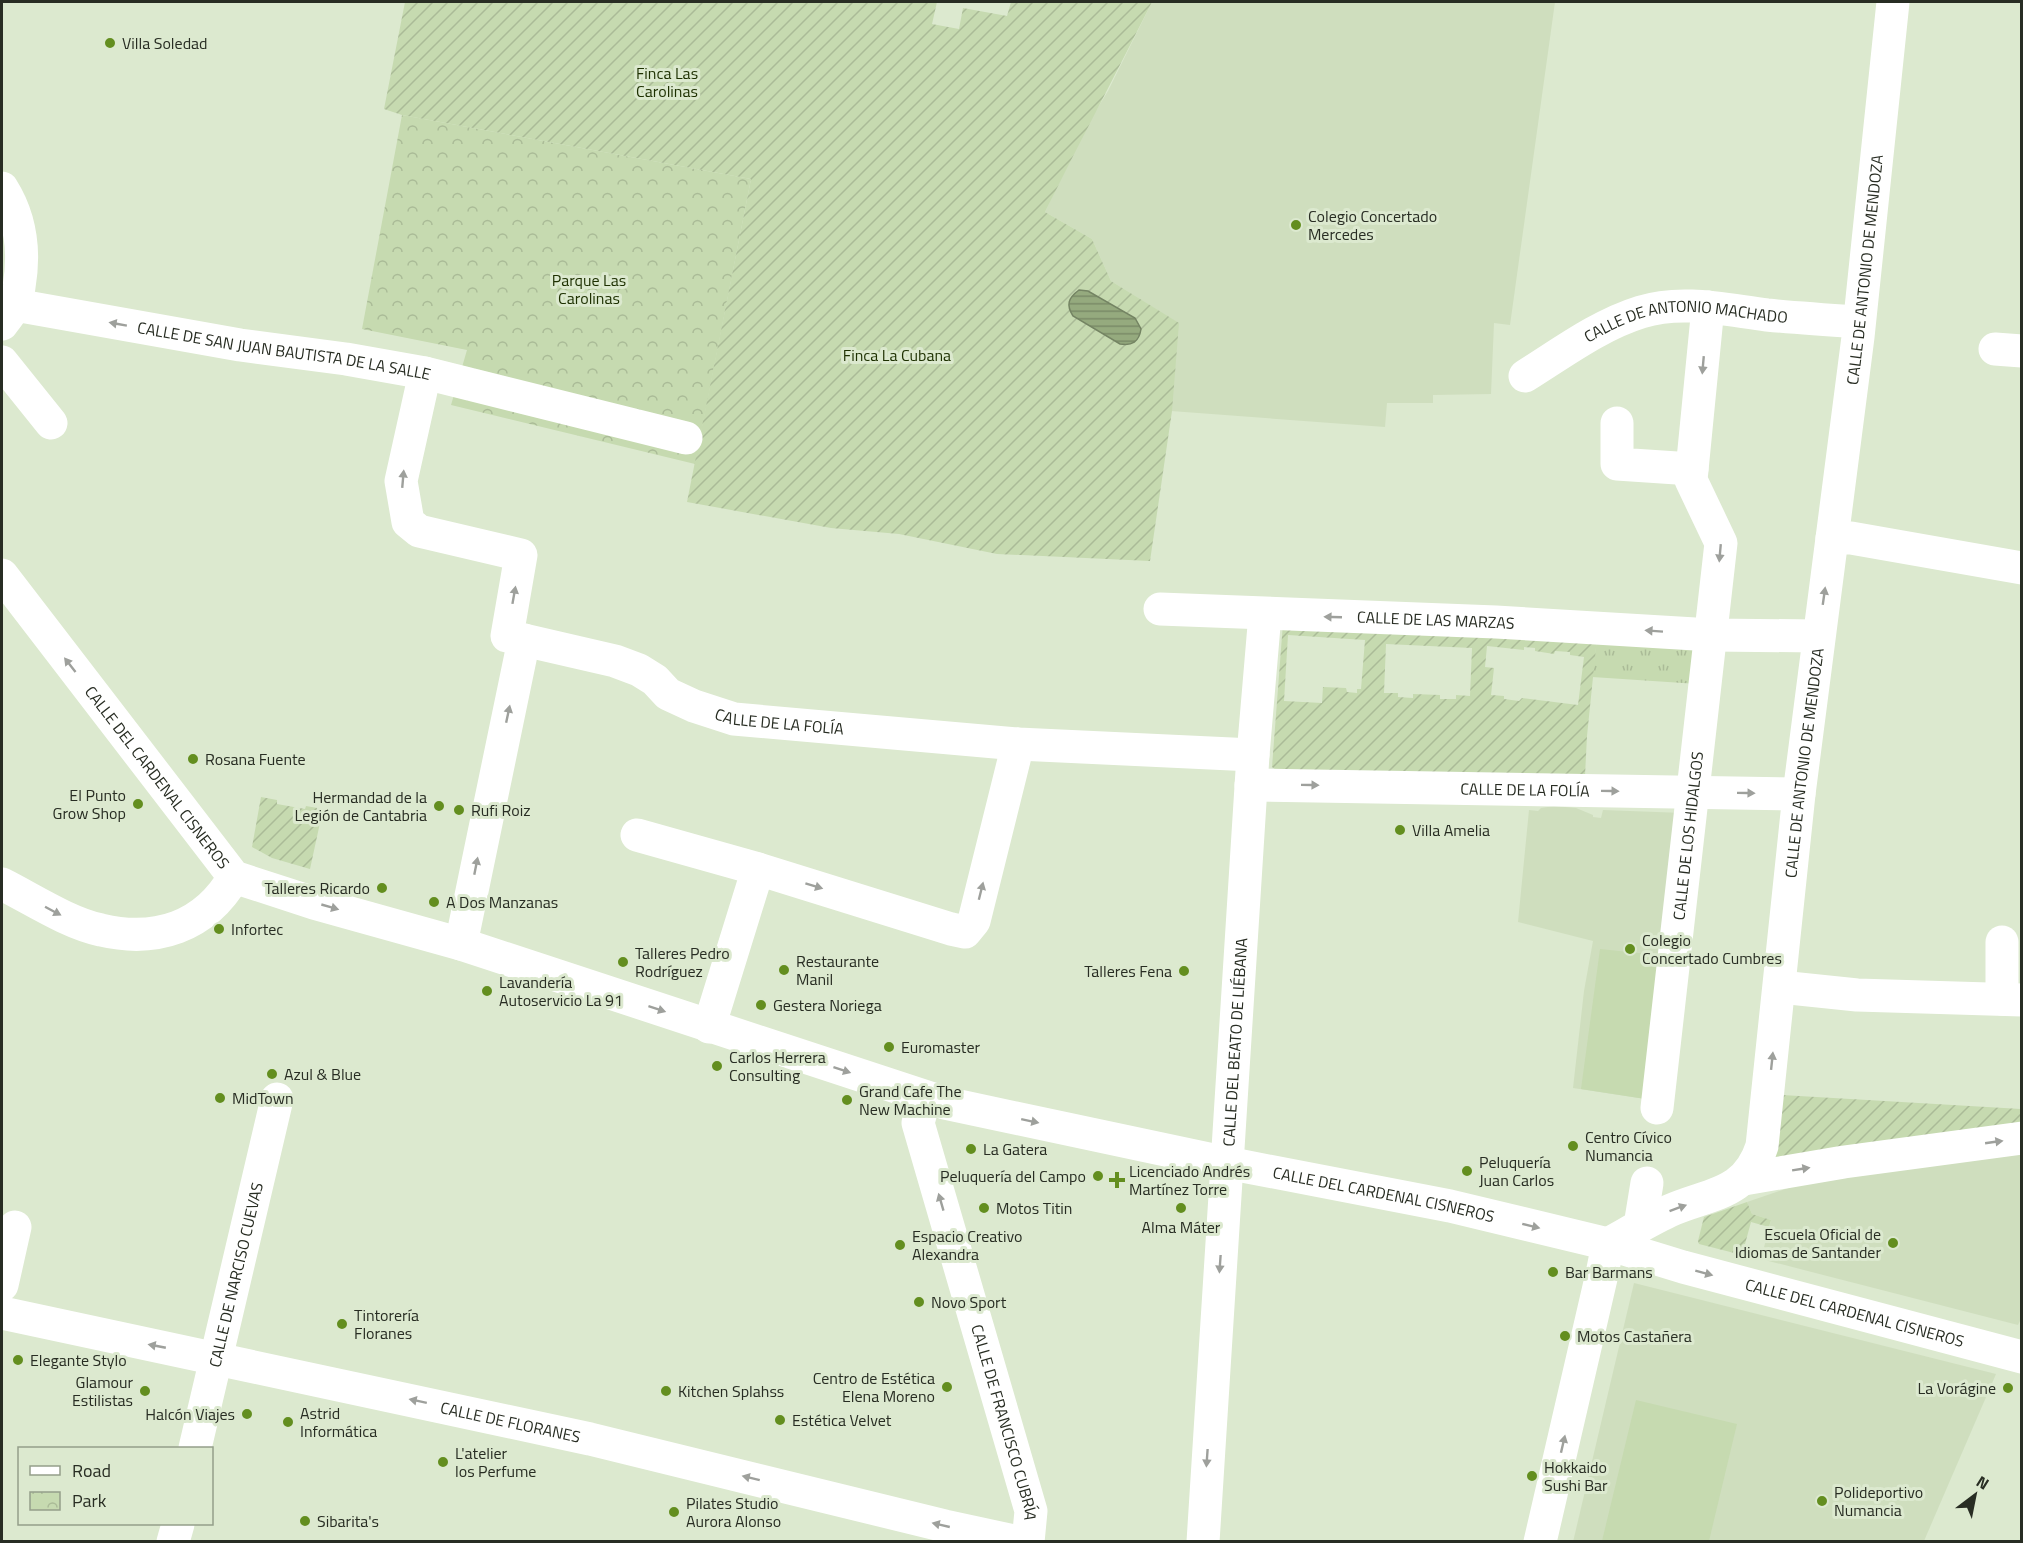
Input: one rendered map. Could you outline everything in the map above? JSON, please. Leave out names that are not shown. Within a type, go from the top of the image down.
[{"type":"street","name":"CALLE DE ANTONIO DE MENDOZA","points":[[1744,1179],[1762,1146],[1799,794],[1858,322],[1893,2]]},
{"type":"street","points":[[2,188],[20,227],[21,273],[8,315]]},
{"type":"street","name":"CALLE DE ANTONIO MACHADO","points":[[1525,376],[1619,320],[1670,305],[1858,322]]},
{"type":"street","points":[[1708,307],[1691,480],[1721,543],[1712,634]]},
{"type":"street","name":"CALLE DE SAN JUAN BAUTISTA DE LA SALLE","points":[[8,315],[346,359],[425,373],[401,481],[408,522],[419,531],[521,555],[507,636],[524,640]]},
{"type":"street","points":[[2,362],[51,423]]},
{"type":"street","points":[[425,373],[686,438]]},
{"type":"street","points":[[1617,423],[1617,464],[1692,469]]},
{"type":"street","points":[[1832,538],[1851,538],[2022,568]]},
{"type":"street","name":"CALLE DEL CARDENAL CISNEROS","points":[[2,575],[234,877],[314,903],[461,944],[925,1097],[1227,1163],[1450,1206],[1608,1244],[1683,1267],[2022,1357]]},
{"type":"street","name":"CALLE DE LAS MARZAS","points":[[1160,609],[1496,622],[1712,634],[1818,636]]},
{"type":"street","name":"CALLE DEL BEATO DE LIÉBANA","points":[[1203,1542],[1252,770],[1265,614]]},
{"type":"street","name":"CALLE DE LOS HIDALGOS","points":[[1657,1108],[1712,634]]},
{"type":"street","points":[[461,944],[524,640]]},
{"type":"street","name":"CALLE DE LA FOLÍA","points":[[524,640],[615,661],[639,670],[655,680],[668,694],[694,706],[734,719],[1018,744],[1252,770],[1692,793],[1799,794]]},
{"type":"street","points":[[637,835],[759,869],[965,932],[974,921],[1018,744]]},
{"type":"street","points":[[709,1027],[759,869]]},
{"type":"street","points":[[2,884],[64,916],[100,930],[147,936],[176,928],[197,918],[223,896],[234,877]]},
{"type":"street","points":[[1780,987],[1857,995],[2012,999],[2002,942]]},
{"type":"street","name":"CALLE DE FRANCISCO CUBRÍA","points":[[925,1097],[918,1123],[1031,1511],[1028,1542]]},
{"type":"street","name":"CALLE DE NARCISO CUEVAS","points":[[195,1447],[277,1099]]},
{"type":"street","name":"CALLE DE ANTONIO DE MENDOZA","points":[[1608,1244],[1671,1210],[1716,1195],[1744,1179],[1844,1162],[2022,1138]]},
{"type":"street","points":[[1640,1226],[1647,1183]]},
{"type":"street","points":[[2,1285],[15,1227]]},
{"type":"street","points":[[1540,1542],[1608,1244]]},
{"type":"street","name":"CALLE DE FLORANES","points":[[2,1313],[590,1439],[1018,1542]]},
{"type":"street","points":[[174,1542],[178,1525]]},
{"type":"shaded area","name":"Colegio Concertado Mercedes","points":[[1152,2],[1555,2],[1510,325],[1494,323],[1491,394],[1433,395],[1433,403],[1387,403],[1385,427],[1171,411],[1178,323],[1111,281],[1092,239],[1045,212],[1086,127],[1108,91]]},
{"type":"shaded area","points":[[1079,290],[1088,291],[1135,318],[1141,329],[1137,340],[1131,344],[1120,344],[1073,316],[1069,302]]},
{"type":"shaded area","name":"Colegio Concertado Cumbres","points":[[1554,806],[1576,808],[1593,817],[1601,818],[1603,810],[1683,813],[1652,1100],[1573,1088],[1584,991],[1593,941],[1518,922],[1529,810],[1538,811],[1541,808]]},
{"type":"shaded area","name":"Escuela Oficial de Idiomas de Santander","points":[[2021,1148],[2022,1317],[2018,1325],[1761,1259],[1771,1220],[1752,1214],[1747,1202],[1838,1171]]},
{"type":"shaded area","points":[[1634,1283],[1996,1374],[1924,1541],[1573,1542]]},
{"type":"green space","name":"Finca La Cubana","points":[[405,2],[937,2],[932,24],[959,29],[963,8],[1007,16],[1011,2],[1152,2],[1045,212],[1092,239],[1111,281],[1179,323],[1172,411],[1150,561],[997,554],[899,534],[831,528],[687,502],[751,179],[402,115],[384,109]],"holes":[[[1079,290],[1088,291],[1140,336]]]},
{"type":"green space","name":"Parque Las Carolinas","points":[[402,115],[751,179],[695,464],[451,405],[467,350],[362,329]]},
{"type":"green space","points":[[1283,623],[1597,638],[1585,776],[1283,775],[1272,767]],"holes":[[[1288,635],[1365,640],[1361,689],[1357,689],[1357,693],[1347,692],[1346,688],[1323,687],[1322,703],[1284,701]],[[1386,644],[1472,648],[1470,696],[1456,695],[1456,699],[1440,699],[1440,695],[1413,694],[1413,698],[1398,697],[1398,693],[1384,693]],[[1487,646],[1524,650],[1524,647],[1535,648],[1535,651],[1554,654],[1555,651],[1570,652],[1570,655],[1584,657],[1578,705],[1522,698],[1519,701],[1491,695],[1494,668],[1485,667]]]},
{"type":"green space","points":[[1597,638],[1703,645],[1698,684],[1592,677]]},
{"type":"green space","points":[[261,797],[277,800],[277,804],[305,809],[306,806],[323,809],[310,869],[272,858],[252,847]]},
{"type":"green space","points":[[1600,949],[1667,956],[1652,1100],[1581,1089]]},
{"type":"green space","points":[[1782,1095],[2021,1109],[2021,1128],[1773,1162]]},
{"type":"green space","points":[[1747,1202],[1752,1214],[1771,1220],[1769,1227],[1751,1222],[1742,1255],[1699,1244],[1704,1217]]},
{"type":"green space","points":[[1636,1400],[1737,1424],[1709,1541],[1602,1541]]},
{"type":"place","name":"Villa Soledad","points":[[110,43]]},
{"type":"place","name":"Colegio Concertado Mercedes","points":[[1296,225]]},
{"type":"place","name":"Rosana Fuente","points":[[193,759]]},
{"type":"place","name":"El Punto Grow Shop","points":[[138,804]]},
{"type":"place","name":"Hermandad de la Legión de Cantabria","points":[[439,806]]},
{"type":"place","name":"Rufi Roiz","points":[[459,810]]},
{"type":"place","name":"Villa Amelia","points":[[1400,830]]},
{"type":"place","name":"Talleres Ricardo","points":[[382,888]]},
{"type":"place","name":"A Dos Manzanas","points":[[434,902]]},
{"type":"place","name":"Infortec","points":[[219,929]]},
{"type":"place","name":"Colegio Concertado Cumbres","points":[[1630,949]]},
{"type":"place","name":"Talleres Pedro Rodríguez","points":[[623,962]]},
{"type":"place","name":"Restaurante Manil","points":[[784,970]]},
{"type":"place","name":"Talleres Fena","points":[[1184,971]]},
{"type":"place","name":"Lavandería Autoservicio La 91","points":[[487,991]]},
{"type":"place","name":"Gestera Noriega","points":[[761,1005]]},
{"type":"place","name":"Euromaster","points":[[889,1047]]},
{"type":"place","name":"Carlos Herrera Consulting","points":[[717,1066]]},
{"type":"place","name":"Azul & Blue","points":[[272,1074]]},
{"type":"place","name":"MidTown","points":[[220,1098]]},
{"type":"place","name":"Grand Cafe The New Machine","points":[[847,1100]]},
{"type":"place","name":"Centro Cívico Numancia","points":[[1573,1146]]},
{"type":"place","name":"La Gatera","points":[[971,1149]]},
{"type":"place","name":"Peluquería Juan Carlos","points":[[1467,1171]]},
{"type":"place","name":"Peluquería del Campo","points":[[1098,1176]]},
{"type":"place","name":"Licenciado Andrés Martínez Torre","points":[[1117,1180]]},
{"type":"place","name":"Motos Titin","points":[[984,1208]]},
{"type":"place","name":"Alma Máter","points":[[1181,1208]]},
{"type":"place","name":"Escuela Oficial de Idiomas de Santander","points":[[1893,1243]]},
{"type":"place","name":"Espacio Creativo Alexandra","points":[[900,1245]]},
{"type":"place","name":"Bar Barmans","points":[[1553,1272]]},
{"type":"place","name":"Novo Sport","points":[[919,1302]]},
{"type":"place","name":"Tintorería Floranes","points":[[342,1324]]},
{"type":"place","name":"Motos Castañera","points":[[1565,1336]]},
{"type":"place","name":"Elegante Stylo","points":[[18,1360]]},
{"type":"place","name":"Centro de Estética Elena Moreno","points":[[947,1387]]},
{"type":"place","name":"La Vorágine","points":[[2008,1388]]},
{"type":"place","name":"Glamour Estilistas","points":[[145,1391]]},
{"type":"place","name":"Kitchen Splahss","points":[[666,1391]]},
{"type":"place","name":"Halcón Viajes","points":[[247,1414]]},
{"type":"place","name":"Estética Velvet","points":[[780,1420]]},
{"type":"place","name":"Astrid Informática","points":[[288,1422]]},
{"type":"place","name":"L'atelier los Perfume","points":[[443,1462]]},
{"type":"place","name":"Hokkaido Sushi Bar","points":[[1532,1476]]},
{"type":"place","name":"Polideportivo Numancia","points":[[1822,1501]]},
{"type":"place","name":"Pilates Studio Aurora Alonso","points":[[674,1512]]},
{"type":"place","name":"Sibarita's","points":[[305,1521]]},
{"type":"park label","name":"Finca Las Carolinas","points":[[667,82]]}]
